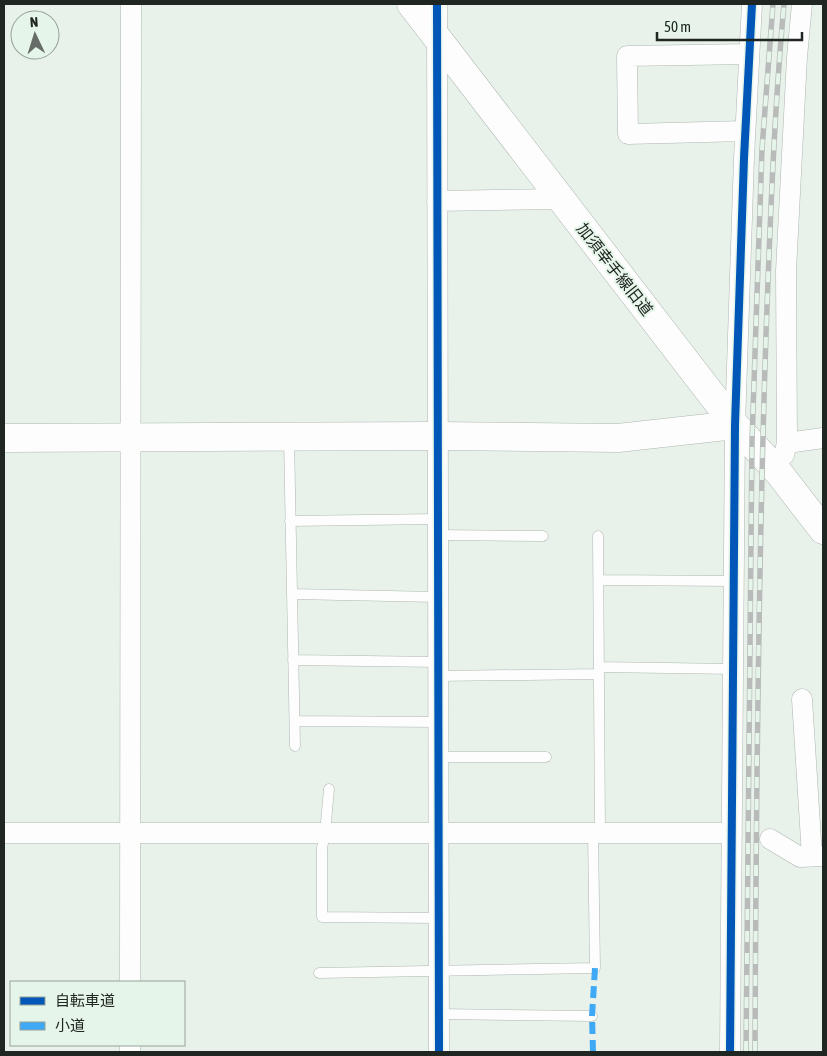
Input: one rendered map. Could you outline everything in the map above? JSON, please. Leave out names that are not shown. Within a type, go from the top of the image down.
[{"type":"street","points":[[130,981],[131,4]]},
{"type":"street","name":"加須幸手線旧道","points":[[411,4],[736,425],[779,473],[823,530]]},
{"type":"street","points":[[437,4],[439,1052]]},
{"type":"street","points":[[730,1052],[736,425],[745,131],[752,4]]},
{"type":"street","points":[[779,473],[787,443],[786,271],[797,57],[802,4]]},
{"type":"street","points":[[745,131],[628,134],[627,56],[749,54]]},
{"type":"street","points":[[437,201],[561,200]]},
{"type":"street","points":[[4,438],[437,436],[618,438],[736,425]]},
{"type":"street","points":[[787,443],[823,438]]},
{"type":"street","points":[[770,840],[800,857],[818,856],[802,699]]},
{"type":"street","points":[[4,833],[732,833]]},
{"type":"lane","points":[[289,437],[295,746]]},
{"type":"lane","points":[[290,521],[437,527],[543,536]]},
{"type":"lane","points":[[319,973],[595,968],[599,671],[598,536]]},
{"type":"lane","points":[[599,580],[734,581]]},
{"type":"lane","points":[[292,594],[438,597]]},
{"type":"lane","points":[[293,660],[438,669],[599,671],[734,669]]},
{"type":"lane","points":[[294,721],[438,722]]},
{"type":"lane","points":[[438,757],[546,757]]},
{"type":"lane","points":[[329,789],[322,848],[322,917],[438,918]]},
{"type":"lane","points":[[439,1014],[592,1016]]},
{"type":"railway","points":[[746,1052],[752,441],[762,149],[773,4]]},
{"type":"railway","points":[[755,1052],[758,694],[763,425],[773,170],[784,4]]},
{"type":"marked path","points":[[593,1052],[592,1016],[595,968]]},
{"type":"cycle path","points":[[437,4],[439,1052]]},
{"type":"cycle path","points":[[730,1052],[735,425],[744,158],[752,4]]}]
